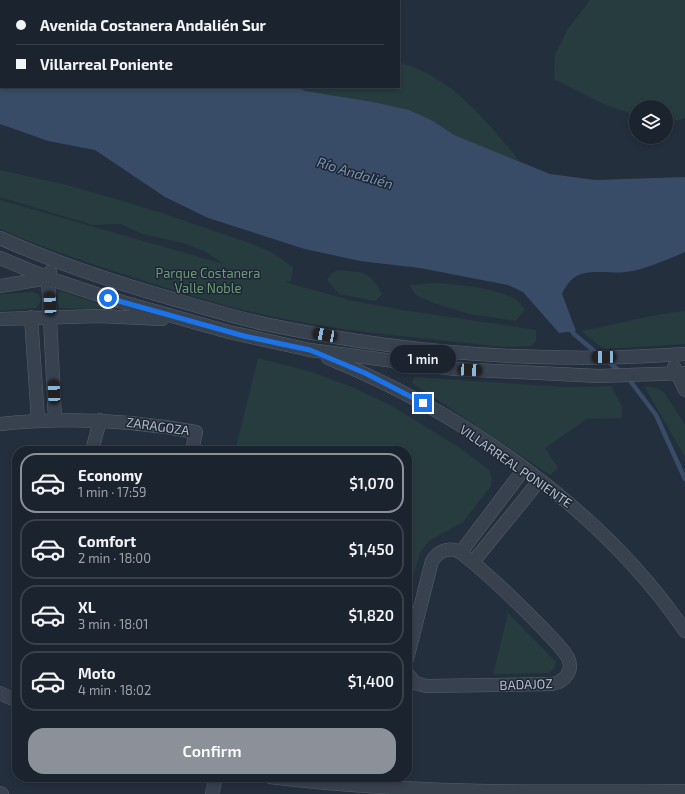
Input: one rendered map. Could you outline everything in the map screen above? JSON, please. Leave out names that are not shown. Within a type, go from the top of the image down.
[{"type":"street","points":[[0,238],[55,260],[190,304],[264,323],[317,333],[387,344],[454,351],[579,357],[685,354]]},
{"type":"street","points":[[0,258],[48,278],[193,322],[310,350],[455,369],[599,376],[681,374]]},
{"type":"street","points":[[55,260],[48,278],[55,419]]},
{"type":"street","points":[[0,286],[48,278]]},
{"type":"street","points":[[0,319],[50,316],[123,317],[193,322]]},
{"type":"street","points":[[31,317],[38,420]]},
{"type":"street","name":"VILLARREAL PONIENTE","points":[[310,350],[365,373],[414,398],[466,430],[539,480],[578,511],[607,537],[653,588],[685,631]]},
{"type":"street","points":[[668,355],[681,374],[685,390]]},
{"type":"street","name":"ZARAGOZA","points":[[0,424],[55,419],[143,423],[196,432],[193,446]]},
{"type":"street","points":[[93,446],[100,420]]},
{"type":"street","points":[[412,639],[432,561],[435,556],[446,550],[461,552],[524,470]]},
{"type":"street","points":[[473,562],[539,480]]},
{"type":"street","name":"BADAJOZ","points":[[412,679],[415,683],[426,686],[552,684],[561,681],[568,674],[570,664],[566,654],[526,611],[461,552]]},
{"type":"street","points":[[0,693],[12,699]]},
{"type":"street","points":[[212,794],[215,782]]},
{"type":"street","points":[[305,782],[333,786],[412,792],[685,790]]},
{"type":"green space","points":[[590,0],[685,0],[685,118],[673,120],[673,100],[629,100],[629,113],[603,104],[554,79],[555,54],[568,29]]},
{"type":"green space","points":[[400,62],[437,79],[467,102],[520,161],[482,148],[454,135],[433,121],[305,91],[299,88],[400,88]]},
{"type":"green space","name":"Parque Costanera Valle Noble","points":[[0,170],[71,186],[156,211],[250,243],[273,253],[293,267],[291,281],[285,282],[349,300],[403,310],[536,330],[536,341],[531,346],[504,347],[328,327],[237,308],[155,284],[69,256],[0,229],[0,200],[224,264],[204,251],[183,243],[143,234],[120,224],[93,225],[0,197]]},
{"type":"green space","points":[[337,270],[359,272],[369,276],[382,294],[375,301],[339,294],[327,280],[330,275]]},
{"type":"green space","points":[[434,283],[465,286],[499,292],[517,300],[525,309],[516,321],[470,314],[433,303],[416,295],[409,285]]},
{"type":"green space","points":[[33,292],[38,294],[42,300],[36,308],[0,311],[0,294]]},
{"type":"green space","points":[[59,292],[64,292],[96,303],[101,305],[101,307],[96,309],[59,308],[57,302]]},
{"type":"green space","points":[[685,311],[685,344],[604,349],[581,331],[659,315]]},
{"type":"green space","points":[[258,358],[312,372],[352,387],[392,406],[460,448],[489,470],[492,478],[491,486],[463,522],[429,541],[420,553],[412,581],[412,446],[236,446]]},
{"type":"green space","points":[[414,377],[564,387],[611,386],[622,406],[622,418],[587,419],[545,448],[558,468],[550,475],[412,383]]},
{"type":"green space","points":[[644,386],[656,388],[664,392],[685,425],[685,457]]},
{"type":"green space","points":[[508,613],[556,662],[553,670],[549,673],[493,674]]},
{"type":"water","name":"Río Andalién","points":[[0,88],[299,88],[305,91],[373,102],[409,110],[433,121],[454,135],[550,174],[595,180],[685,177],[685,252],[656,264],[633,271],[616,273],[589,272],[574,278],[562,294],[576,331],[559,333],[523,292],[508,285],[420,268],[360,261],[305,249],[208,218],[165,197],[95,150],[48,141],[0,124]]},
{"type":"waterway","points":[[569,327],[574,334],[599,355]]},
{"type":"waterway","points":[[606,360],[621,372]]},
{"type":"waterway","points":[[628,378],[656,415],[685,479]]},
{"type":"route","points":[[108,298],[244,336],[310,350],[365,373],[423,403]]}]
